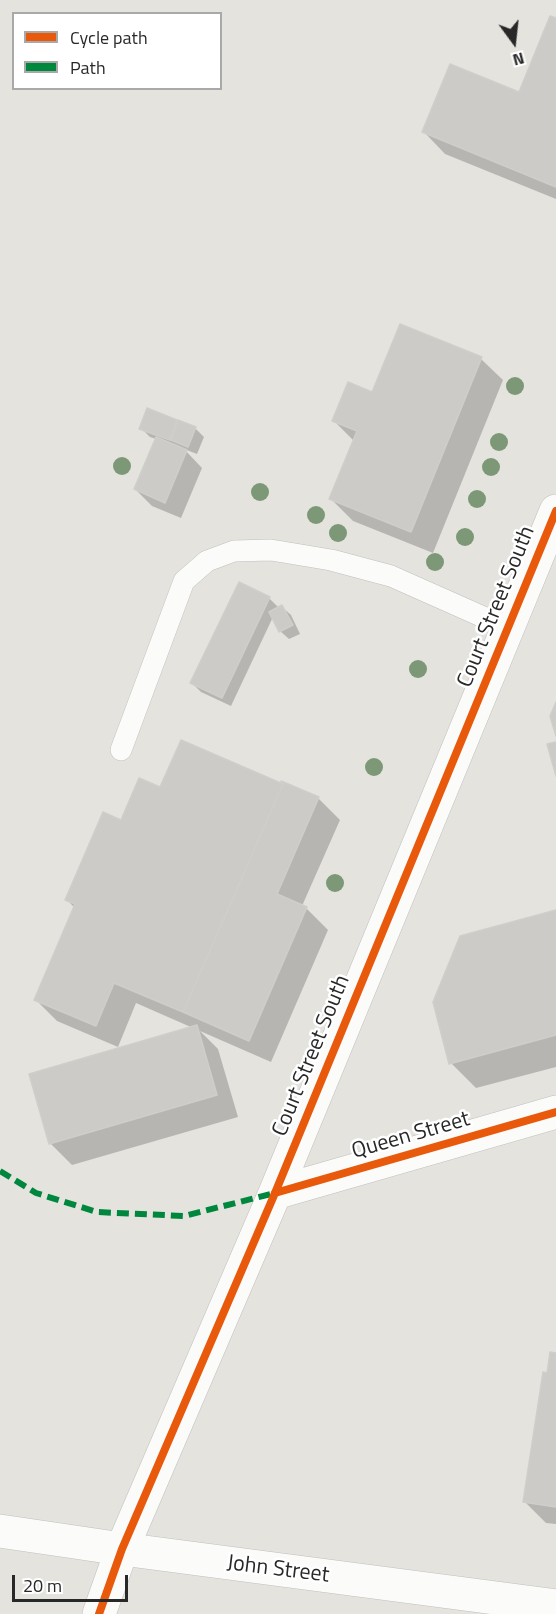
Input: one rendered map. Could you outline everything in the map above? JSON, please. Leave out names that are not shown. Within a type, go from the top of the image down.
[{"type":"street","name":"Court Street South","points":[[99,1614],[122,1549],[275,1193],[556,511]]},
{"type":"street","name":"Queen Street","points":[[275,1193],[556,1112]]},
{"type":"street","name":"John Street","points":[[0,1531],[556,1606]]},
{"type":"lane","points":[[121,750],[184,581],[207,561],[234,551],[271,550],[331,560],[391,576],[508,628]]},
{"type":"building","points":[[550,16],[556,18],[556,187],[422,132],[450,64],[519,92]]},
{"type":"building","points":[[400,324],[482,357],[411,532],[329,499],[357,431],[332,421],[348,382],[372,392]]},
{"type":"building","points":[[147,408],[177,420],[170,440],[139,429]]},
{"type":"building","points":[[178,420],[196,427],[188,447],[171,440]]},
{"type":"building","points":[[156,437],[187,450],[165,503],[134,489]]},
{"type":"building","points":[[239,582],[270,597],[222,698],[190,683]]},
{"type":"building","points":[[282,605],[293,625],[279,632],[269,612]]},
{"type":"building","points":[[556,702],[556,736],[550,716]]},
{"type":"building","points":[[181,740],[283,784],[183,1012],[114,983],[96,1026],[34,1000],[75,904],[65,900],[103,812],[121,820],[139,778],[160,787]]},
{"type":"building","points":[[556,742],[556,776],[547,744]]},
{"type":"building","points":[[281,781],[319,797],[277,894],[307,907],[249,1041],[183,1012],[283,784]]},
{"type":"building","points":[[556,910],[556,1035],[449,1064],[433,1002],[460,936]]},
{"type":"building","points":[[197,1025],[217,1095],[49,1144],[29,1074]]},
{"type":"building","points":[[550,1352],[556,1353],[556,1507],[523,1502],[543,1372],[547,1373]]},
{"type":"marked path","points":[[0,1171],[36,1193],[97,1212],[184,1216],[275,1193]]},
{"type":"cycle path","points":[[99,1614],[122,1549],[275,1193],[556,511]]},
{"type":"cycle path","points":[[275,1193],[556,1112]]}]
